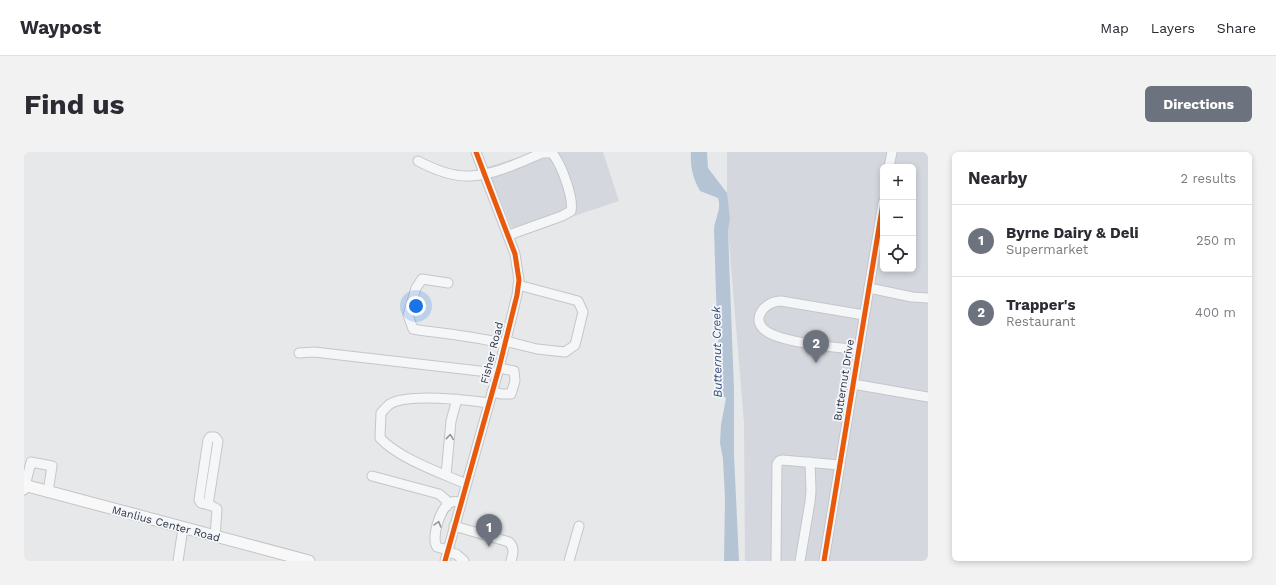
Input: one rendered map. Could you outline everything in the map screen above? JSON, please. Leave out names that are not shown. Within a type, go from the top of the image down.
[{"type":"main road","name":"Manlius Center Road","points":[[24,487],[48,492],[295,559],[309,561]]},
{"type":"street","name":"Fisher Road","points":[[447,554],[498,371],[518,285],[518,269],[515,254],[476,152]]},
{"type":"street","points":[[418,161],[430,168],[470,177],[485,174],[546,152],[552,153],[561,168],[572,200],[571,210],[562,216],[508,235]]},
{"type":"street","points":[[890,164],[892,152]]},
{"type":"street","name":"Butternut Drive","points":[[824,561],[880,220]]},
{"type":"street","points":[[448,283],[422,279],[416,288],[408,315],[413,329],[565,352],[575,345],[583,312],[578,301],[518,285]]},
{"type":"street","points":[[868,288],[912,297],[928,298]]},
{"type":"street","points":[[859,350],[781,338],[766,331],[761,326],[760,314],[762,308],[774,301],[781,301],[864,315]]},
{"type":"street","points":[[299,353],[314,352],[498,371],[514,371],[515,381],[511,394],[492,392]]},
{"type":"street","points":[[853,384],[928,397]]},
{"type":"street","points":[[466,484],[427,468],[386,445],[380,438],[381,413],[390,404],[409,399],[457,399],[489,403]]},
{"type":"street","points":[[446,475],[451,421],[457,399]]},
{"type":"street","points":[[208,505],[218,442],[216,437],[210,437],[208,440],[199,500],[201,503],[217,509],[215,537]]},
{"type":"street","points":[[776,561],[777,464],[779,461],[840,465]]},
{"type":"street","points":[[24,487],[31,462],[52,466],[48,492]]},
{"type":"street","points":[[800,561],[811,497],[810,462]]},
{"type":"street","points":[[372,476],[439,494],[446,500],[447,506]]},
{"type":"street","points":[[461,502],[451,502],[442,510],[434,543],[447,554],[456,554],[464,561]]},
{"type":"street","points":[[454,526],[509,542],[512,545],[513,550],[511,561]]},
{"type":"street","points":[[569,561],[579,526]]},
{"type":"street","points":[[178,561],[183,528]]},
{"type":"shaded area","points":[[536,152],[603,152],[619,201],[515,236],[487,167]]},
{"type":"shaded area","points":[[727,152],[928,152],[928,561],[745,561],[744,423],[728,230]]},
{"type":"water","points":[[691,152],[707,152],[708,168],[727,193],[730,219],[728,230],[734,390],[734,455],[739,561],[724,561],[725,499],[723,459],[720,443],[721,425],[726,398],[721,395],[722,382],[717,325],[714,231],[719,202],[718,198],[700,191],[692,172]]},
{"type":"cycle path","points":[[445,561],[499,368],[517,295],[519,280],[515,254],[476,152]]},
{"type":"cycle path","points":[[824,561],[880,221]]},
{"type":"place","name":"Trapper's","points":[[816,363]]},
{"type":"place","name":"Byrne Dairy & Deli","points":[[489,547]]},
{"type":"water label","name":"Butternut Creek","points":[[717,352]]}]
